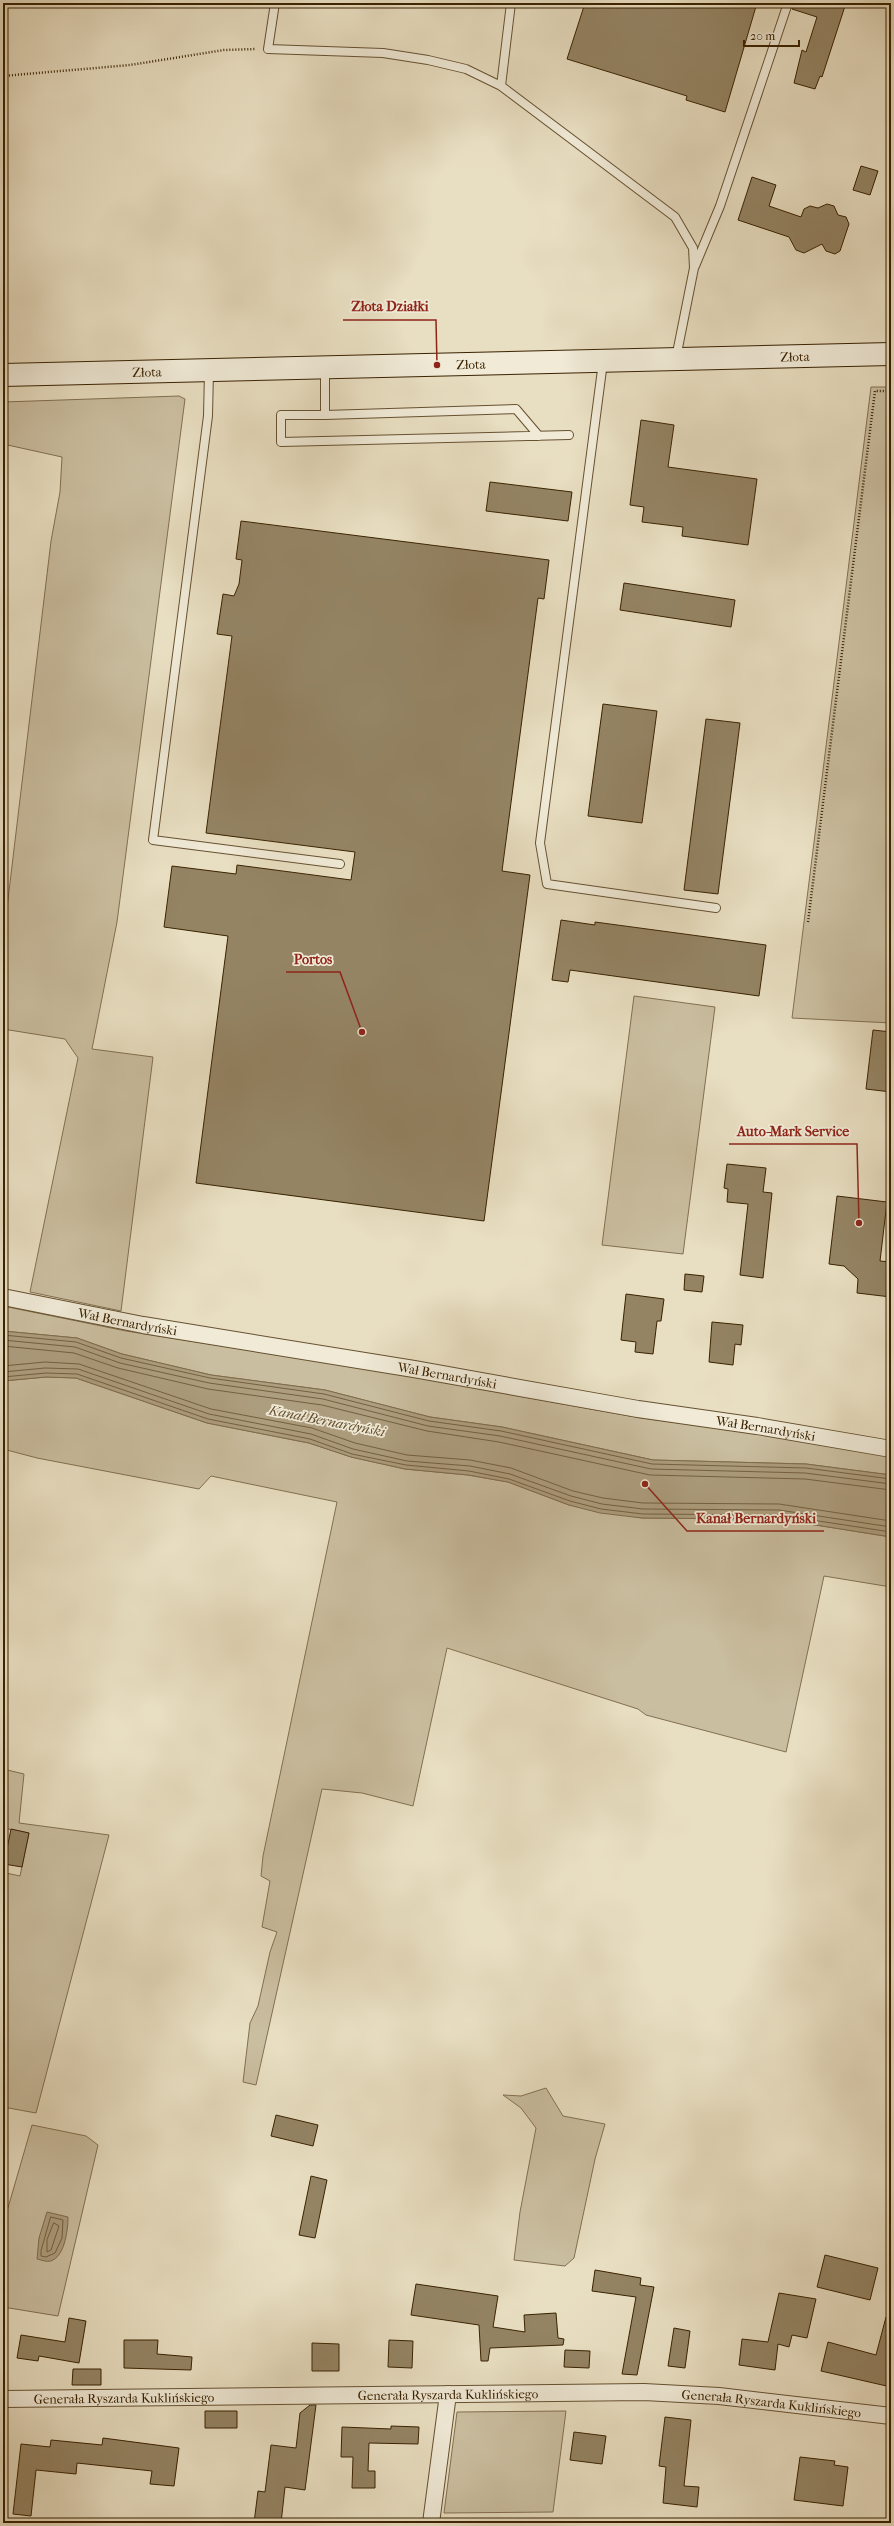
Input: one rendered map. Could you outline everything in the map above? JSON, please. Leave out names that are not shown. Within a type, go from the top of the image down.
[{"type":"street","name":"Złota","points":[[3,375],[891,354]]},
{"type":"street","name":"Wał Bernardyński","points":[[3,1297],[143,1325],[414,1369],[638,1409],[756,1426],[891,1449]]},
{"type":"street","name":"Generała Ryszarda Kuklińskiego","points":[[3,2399],[603,2391],[690,2394],[891,2416]]},
{"type":"street","points":[[431,2523],[448,2394]]},
{"type":"lane","points":[[275,3],[268,49],[383,53],[428,60],[466,69],[501,86],[676,217],[693,248],[694,268]]},
{"type":"lane","points":[[501,86],[511,3]]},
{"type":"lane","points":[[676,359],[694,268],[720,206],[788,3]]},
{"type":"lane","points":[[604,361],[540,843],[547,884],[716,908]]},
{"type":"lane","points":[[325,368],[325,414]]},
{"type":"lane","points":[[209,370],[208,416],[153,840],[340,864]]},
{"type":"lane","points":[[539,436],[516,410],[281,415],[281,442],[539,436],[569,435]]},
{"type":"path","points":[[3,76],[130,65],[224,50],[268,49]]},
{"type":"path","points":[[808,922],[875,391],[891,391]]},
{"type":"shaded area","points":[[871,387],[891,387],[891,1023],[792,1018]]},
{"type":"shaded area","points":[[179,396],[185,399],[117,922],[92,1049],[153,1057],[121,1311],[30,1292],[78,1058],[65,1039],[3,1029],[3,941],[51,541],[60,492],[62,457],[3,444],[3,402]]},
{"type":"shaded area","points":[[634,996],[715,1007],[683,1254],[602,1245]]},
{"type":"shaded area","points":[[3,1306],[126,1331],[363,1368],[635,1417],[760,1434],[891,1456],[891,1475],[806,1464],[653,1460],[502,1427],[430,1417],[325,1390],[211,1375],[122,1354],[77,1338],[3,1331]]},
{"type":"shaded area","points":[[46,1377],[76,1378],[207,1423],[309,1443],[351,1457],[405,1469],[468,1475],[508,1482],[569,1505],[642,1518],[778,1519],[891,1537],[891,1587],[824,1576],[786,1752],[646,1715],[638,1709],[447,1648],[413,1806],[362,1793],[322,1789],[256,2085],[243,2082],[250,2023],[258,2006],[270,1952],[277,1932],[262,1927],[270,1881],[261,1876],[263,1856],[337,1502],[211,1476],[199,1489],[37,1458],[3,1449],[3,1381]]},
{"type":"shaded area","points":[[3,1769],[24,1774],[19,1823],[109,1835],[36,2113],[3,2107],[3,1876],[6,1873],[20,1876],[29,1833],[3,1828]]},
{"type":"shaded area","points":[[546,2088],[563,2116],[605,2124],[595,2159],[574,2258],[565,2266],[514,2260],[520,2212],[536,2128],[521,2108],[503,2095],[521,2096]]},
{"type":"shaded area","points":[[32,2125],[86,2136],[98,2145],[58,2316],[3,2307],[3,2225]]},
{"type":"shaded area","points":[[566,2411],[553,2512],[444,2513],[457,2412]]},
{"type":"water","points":[[3,1331],[77,1338],[122,1354],[211,1375],[325,1390],[430,1417],[502,1427],[653,1460],[806,1464],[891,1475],[891,1537],[778,1519],[642,1518],[600,1513],[569,1505],[508,1482],[468,1475],[405,1469],[351,1457],[309,1443],[207,1423],[76,1378],[46,1377],[3,1381]]},
{"type":"water","points":[[47,2212],[68,2217],[63,2247],[57,2257],[53,2260],[45,2261],[37,2259],[39,2238]]},
{"type":"building","points":[[585,3],[757,3],[725,112],[686,100],[687,96],[567,59]]},
{"type":"building","points":[[793,3],[846,3],[822,77],[820,76],[815,89],[794,83],[802,50],[806,52],[817,17],[792,9]]},
{"type":"building","points":[[861,166],[878,171],[870,195],[853,190]]},
{"type":"building","points":[[752,177],[776,185],[769,206],[801,217],[804,209],[810,206],[818,208],[827,204],[834,206],[838,215],[846,217],[849,224],[840,251],[835,254],[826,251],[822,244],[804,253],[796,250],[789,237],[738,220]]},
{"type":"building","points":[[641,420],[674,425],[668,467],[757,479],[748,545],[682,536],[683,527],[642,522],[644,507],[630,505]]},
{"type":"building","points":[[490,482],[572,492],[568,521],[486,511]]},
{"type":"building","points":[[241,521],[549,560],[544,599],[538,598],[502,871],[530,875],[484,1221],[196,1183],[228,936],[164,927],[172,866],[236,874],[237,865],[351,880],[355,852],[206,833],[232,636],[217,634],[223,594],[234,596],[239,584],[242,560],[236,559]]},
{"type":"building","points":[[624,583],[735,600],[731,627],[620,610]]},
{"type":"building","points":[[603,704],[657,711],[642,823],[588,816]]},
{"type":"building","points":[[706,719],[740,723],[718,894],[684,890]]},
{"type":"building","points":[[561,920],[595,925],[595,922],[766,945],[759,996],[570,970],[568,982],[552,980]]},
{"type":"building","points":[[873,1030],[891,1032],[891,1092],[866,1089]]},
{"type":"building","points":[[727,1164],[766,1168],[763,1192],[772,1193],[763,1278],[740,1275],[748,1204],[727,1202],[728,1189],[724,1188]]},
{"type":"building","points":[[837,1196],[887,1202],[880,1261],[891,1262],[891,1297],[857,1293],[858,1279],[844,1266],[829,1264]]},
{"type":"building","points":[[685,1274],[704,1276],[702,1292],[684,1290]]},
{"type":"building","points":[[626,1294],[664,1299],[661,1321],[657,1321],[653,1354],[635,1352],[636,1342],[621,1340]]},
{"type":"building","points":[[712,1322],[743,1325],[741,1345],[735,1344],[733,1365],[709,1362]]},
{"type":"building","points":[[11,1829],[29,1833],[22,1867],[4,1864]]},
{"type":"building","points":[[276,2115],[318,2125],[313,2146],[271,2136]]},
{"type":"building","points":[[311,2176],[327,2180],[315,2238],[299,2235]]},
{"type":"building","points":[[825,2255],[878,2268],[870,2300],[817,2287]]},
{"type":"building","points":[[595,2270],[641,2278],[640,2285],[654,2287],[637,2375],[622,2374],[636,2297],[592,2291]]},
{"type":"building","points":[[416,2284],[498,2296],[493,2327],[525,2332],[524,2315],[556,2313],[558,2338],[564,2339],[563,2345],[490,2348],[488,2361],[481,2361],[479,2325],[411,2315]]},
{"type":"building","points":[[779,2293],[816,2299],[807,2338],[792,2335],[789,2347],[778,2344],[775,2370],[739,2365],[742,2339],[768,2342]]},
{"type":"building","points":[[886,2317],[891,2318],[891,2387],[821,2371],[828,2342],[876,2355]]},
{"type":"building","points":[[69,2318],[86,2321],[79,2363],[39,2356],[38,2361],[17,2358],[21,2335],[65,2342]]},
{"type":"building","points":[[674,2328],[690,2331],[685,2368],[668,2366]]},
{"type":"building","points":[[124,2340],[158,2340],[157,2354],[192,2357],[191,2370],[124,2368]]},
{"type":"building","points":[[389,2340],[413,2341],[412,2368],[388,2367]]},
{"type":"building","points":[[312,2343],[339,2344],[339,2371],[312,2371]]},
{"type":"building","points":[[565,2350],[590,2351],[589,2368],[564,2367]]},
{"type":"building","points":[[73,2369],[101,2369],[101,2385],[72,2385]]},
{"type":"building","points":[[310,2405],[316,2405],[305,2490],[285,2487],[281,2523],[254,2523],[258,2491],[265,2492],[271,2445],[296,2448],[300,2413]]},
{"type":"building","points":[[205,2411],[237,2411],[237,2428],[205,2428]]},
{"type":"building","points":[[665,2417],[691,2420],[684,2486],[699,2487],[697,2507],[663,2503],[666,2467],[659,2466]]},
{"type":"building","points":[[391,2426],[419,2427],[418,2444],[369,2443],[368,2471],[375,2471],[375,2488],[352,2488],[353,2457],[341,2457],[342,2427],[391,2429]]},
{"type":"building","points":[[574,2432],[606,2436],[602,2464],[570,2460]]},
{"type":"building","points":[[103,2438],[179,2448],[174,2486],[150,2484],[152,2471],[77,2463],[76,2474],[36,2470],[31,2516],[13,2514],[21,2444],[50,2447],[51,2440],[102,2445]]},
{"type":"building","points":[[800,2457],[835,2461],[834,2465],[848,2467],[843,2506],[794,2500]]},
{"type":"place","name":"Złota Działki","points":[[437,365]]},
{"type":"place","name":"Portos","points":[[362,1032]]},
{"type":"place","name":"Auto-Mark Service","points":[[859,1223]]},
{"type":"place","name":"Kanał Bernardyński","points":[[645,1484]]}]
